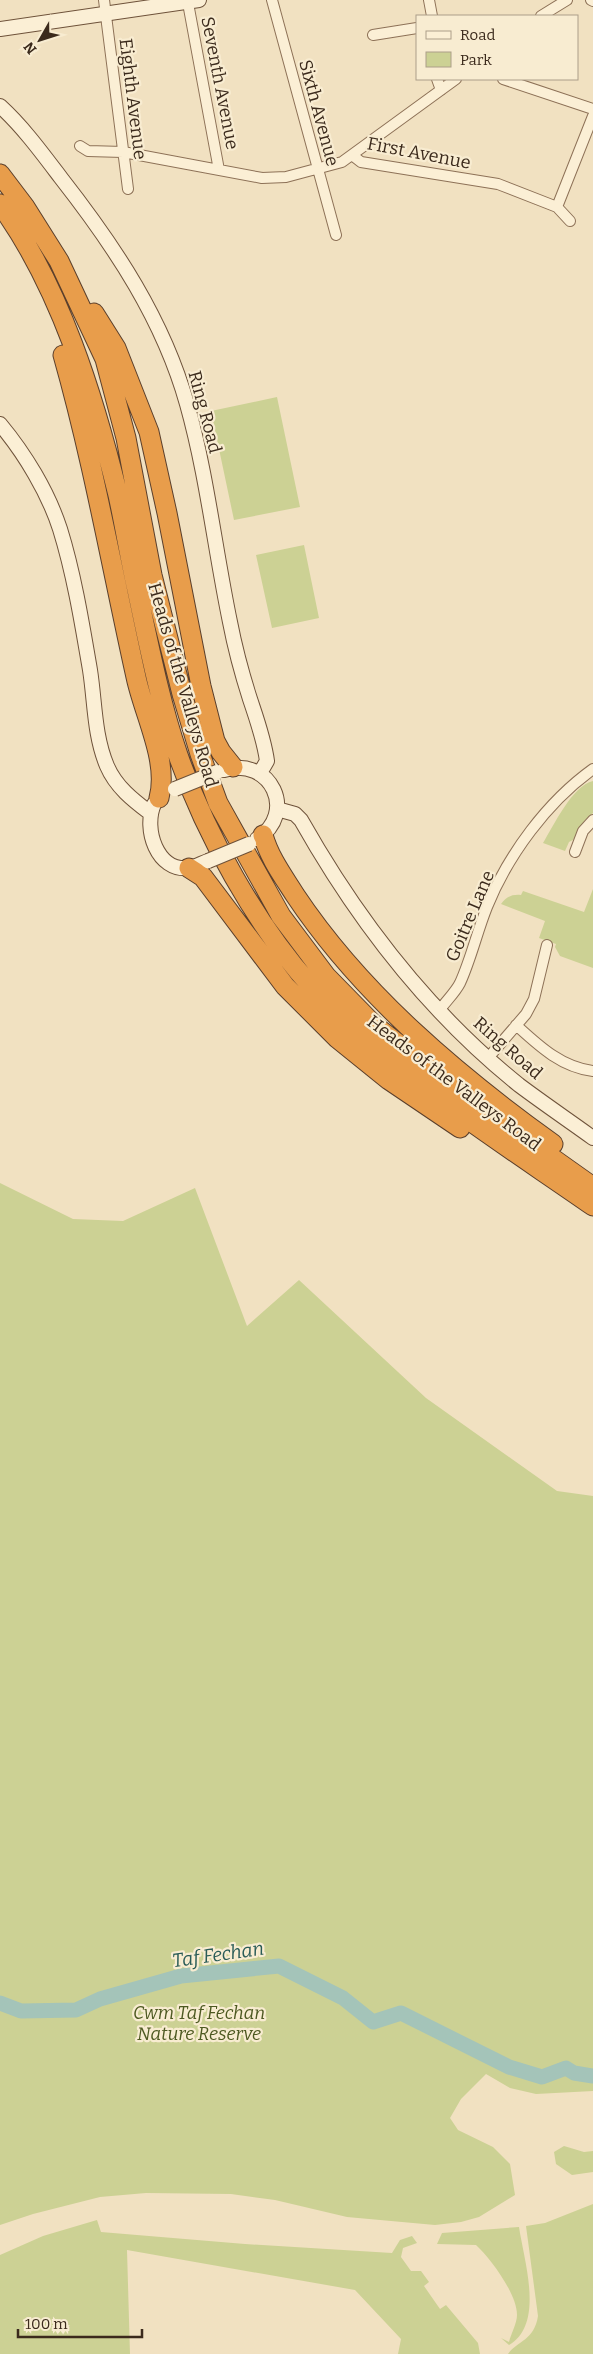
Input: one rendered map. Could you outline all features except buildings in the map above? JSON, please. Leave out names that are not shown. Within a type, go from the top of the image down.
[{"type":"highway","name":"Heads of the Valleys Road","points":[[0,174],[25,207],[59,261],[104,359],[126,438],[152,575],[182,694],[200,754],[218,803],[264,887],[281,916],[326,976],[374,1025],[593,1195]]},
{"type":"highway","name":"Heads of the Valleys Road","points":[[0,204],[36,264],[59,312],[99,421],[118,497],[162,702],[179,757],[202,812],[232,871],[273,938],[311,985],[356,1031],[449,1105],[593,1195]]},
{"type":"highway","points":[[79,302],[97,316],[116,348],[149,432],[167,513],[200,686],[225,770]]},
{"type":"highway","points":[[59,312],[56,331],[84,430],[138,686],[162,768],[163,784],[154,806]]},
{"type":"highway","points":[[256,839],[266,846],[274,862],[314,924],[346,962],[398,1015],[458,1070],[572,1158],[593,1195]]},
{"type":"highway","points":[[188,868],[203,877],[284,986],[336,1038],[389,1080],[560,1194],[593,1195]]},
{"type":"street","name":"Sixth Avenue","points":[[272,0],[336,235]]},
{"type":"street","points":[[429,0],[432,15]]},
{"type":"street","points":[[543,15],[567,0]]},
{"type":"street","points":[[0,29],[105,7],[189,1]]},
{"type":"street","name":"Seventh Avenue","points":[[189,1],[219,170]]},
{"type":"street","name":"Eighth Avenue","points":[[105,7],[128,189]]},
{"type":"street","points":[[373,35],[416,28]]},
{"type":"street","points":[[437,80],[441,90]]},
{"type":"street","points":[[352,154],[455,80]]},
{"type":"street","points":[[505,80],[593,109]]},
{"type":"street","name":"Ring Road","points":[[0,106],[36,146],[91,216],[118,255],[145,301],[170,357],[186,403],[197,447],[230,624],[250,698],[264,738],[267,761],[260,773]]},
{"type":"street","points":[[557,207],[593,116]]},
{"type":"street","name":"First Avenue","points":[[80,146],[88,151],[123,152],[262,178],[286,176],[318,169],[342,162],[352,154],[361,162],[498,184],[557,207],[570,221]]},
{"type":"street","points":[[0,424],[28,464],[60,528],[79,610],[90,671],[96,729],[108,768],[125,793],[154,806]]},
{"type":"street","points":[[248,768],[260,773],[272,787],[277,809],[274,819],[256,839],[188,868],[176,866],[160,854],[152,842],[149,827],[154,806],[176,789],[225,770],[248,768]]},
{"type":"street","name":"Goitre Lane","points":[[439,1010],[459,984],[488,905],[522,844],[555,804],[593,769]]},
{"type":"street","name":"Ring Road","points":[[277,809],[295,814],[301,820],[345,892],[393,959],[439,1010],[488,1058],[520,1085],[593,1138]]},
{"type":"street","points":[[575,852],[583,831],[593,820]]},
{"type":"street","points":[[488,1058],[526,1014],[534,999],[546,945]]},
{"type":"street","points":[[516,1025],[543,1050],[554,1057],[576,1067],[593,1071]]},
{"type":"green space","points":[[277,397],[300,507],[234,520],[211,411]]},
{"type":"green space","points":[[304,545],[319,618],[272,628],[256,555]]},
{"type":"green space","points":[[593,781],[593,813],[585,820],[573,840],[569,842],[565,851],[543,843],[571,798],[585,784]]},
{"type":"green space","points":[[593,889],[593,968],[560,956],[555,947],[556,944],[539,938],[545,921],[501,904],[510,896],[521,895],[523,891],[584,912]]},
{"type":"green space","name":"Cwm Taf Fechan Nature Reserve","points":[[0,1183],[73,1219],[123,1221],[195,1188],[247,1326],[299,1280],[426,1398],[557,1491],[593,1496],[593,2091],[536,2094],[510,2088],[486,2074],[461,2099],[450,2118],[458,2130],[493,2147],[510,2164],[515,2195],[479,2217],[461,2222],[435,2225],[347,2217],[275,2200],[231,2194],[146,2193],[100,2197],[33,2214],[0,2225]]},
{"type":"green space","points":[[564,2146],[584,2152],[593,2151],[593,2172],[572,2175],[556,2164],[554,2152]]},
{"type":"green space","points":[[593,2204],[593,2354],[508,2354],[533,2331],[538,2316],[526,2226],[545,2223]]},
{"type":"green space","points":[[97,2220],[101,2232],[245,2244],[392,2253],[400,2240],[412,2236],[417,2243],[403,2248],[401,2257],[411,2271],[421,2271],[429,2282],[424,2286],[440,2309],[446,2305],[478,2343],[480,2354],[398,2354],[401,2339],[355,2290],[127,2250],[130,2354],[0,2354],[0,2255],[43,2236]]},
{"type":"green space","points":[[519,2227],[528,2274],[529,2307],[526,2322],[520,2335],[509,2345],[501,2338],[509,2342],[517,2318],[516,2307],[508,2287],[496,2268],[476,2245],[437,2244],[442,2233]]},
{"type":"waterway","name":"Taf Fechan","points":[[0,2003],[21,2011],[76,2010],[100,1999],[181,1976],[279,1966],[343,1998],[373,2022],[401,2013],[509,2067],[542,2077],[566,2068],[574,2073],[593,2076]]}]
